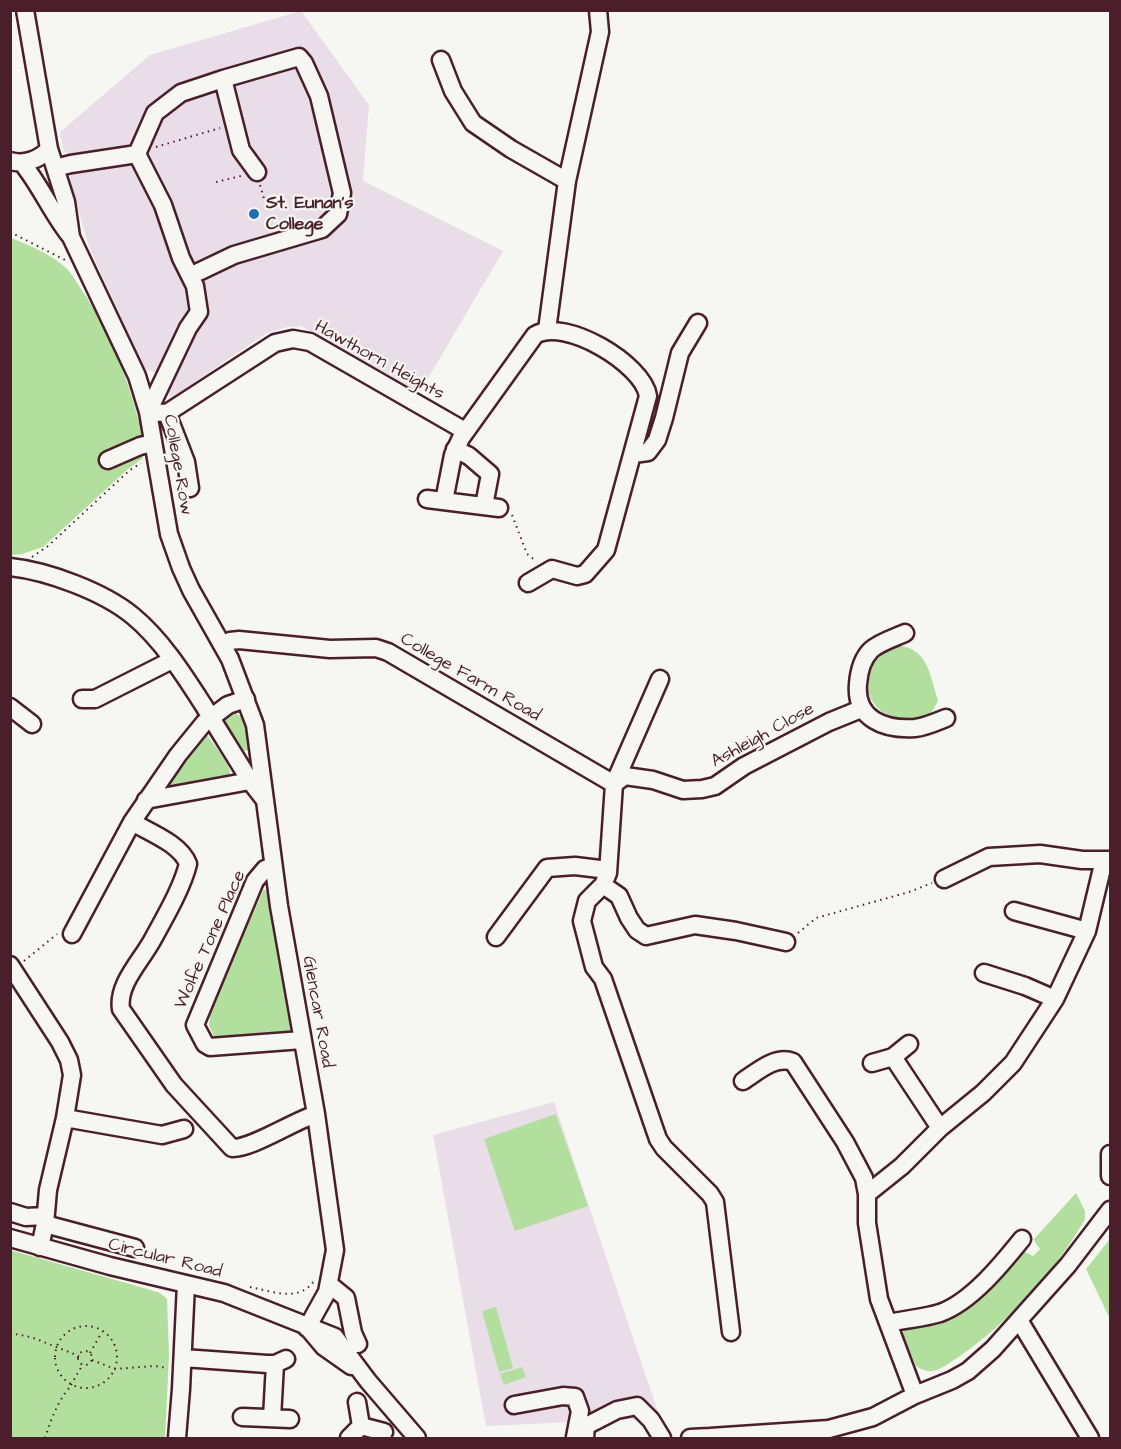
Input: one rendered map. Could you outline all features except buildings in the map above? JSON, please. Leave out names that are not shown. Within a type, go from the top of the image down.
[{"type":"street","name":"College Row","points":[[25,10],[49,148],[66,202],[71,237],[137,376],[148,412],[169,534],[181,568],[191,590],[224,645],[246,699]]},
{"type":"street","points":[[547,330],[567,181],[597,49],[600,21],[598,10]]},
{"type":"street","points":[[137,154],[155,113],[181,93],[299,57],[304,63],[319,96],[342,193],[338,214],[322,229],[234,255],[190,276]]},
{"type":"street","points":[[441,60],[453,91],[473,123],[511,149],[567,181]]},
{"type":"street","points":[[223,79],[241,150],[257,172]]},
{"type":"street","points":[[16,162],[35,159],[49,148]]},
{"type":"street","points":[[55,168],[137,154]]},
{"type":"street","points":[[137,154],[163,205],[181,258],[195,286],[199,312],[188,328],[148,412],[167,413],[186,462],[190,488]]},
{"type":"street","name":"College Row","points":[[16,162],[31,174],[60,224],[71,237]]},
{"type":"street","points":[[633,454],[648,452],[657,440],[680,353],[698,323]]},
{"type":"street","points":[[444,501],[455,449],[465,431],[535,335],[547,330],[582,336],[631,368],[642,380],[648,396],[606,550],[585,574],[577,576],[552,569],[528,583]]},
{"type":"street","name":"Hawthorn Heights","points":[[167,413],[275,343],[300,339],[338,357],[465,431]]},
{"type":"street","points":[[108,460],[153,443]]},
{"type":"street","points":[[427,500],[491,507],[490,474],[469,456],[455,449]]},
{"type":"street","points":[[10,567],[50,576],[86,590],[121,607],[145,627],[172,660],[211,718],[240,764],[243,782],[264,800]]},
{"type":"street","points":[[905,633],[873,648],[866,655],[859,675],[861,709],[877,722],[896,726],[916,728],[946,718]]},
{"type":"street","name":"College Farm Road","points":[[224,645],[230,641],[239,640],[330,649],[376,648],[388,652],[614,784]]},
{"type":"street","points":[[82,699],[95,699],[172,660]]},
{"type":"street","points":[[660,679],[614,784],[606,877],[587,901],[582,921],[594,967],[603,979],[658,1139],[664,1149],[710,1194],[715,1202],[731,1332]]},
{"type":"street","points":[[72,934],[132,822],[178,755],[195,733],[211,718],[228,705],[246,699]]},
{"type":"street","name":"Glencar Road","points":[[246,699],[255,725],[273,866],[316,1114],[335,1250],[323,1281],[323,1300],[307,1328]]},
{"type":"street","points":[[10,707],[32,723]]},
{"type":"street","name":"Ashleigh Close","points":[[614,784],[625,776],[653,780],[683,790],[709,788],[744,766],[830,722],[861,709]]},
{"type":"street","points":[[240,764],[260,756]]},
{"type":"street","points":[[146,800],[243,782]]},
{"type":"street","points":[[132,822],[170,844],[188,864],[152,941],[124,987],[120,1002],[125,1015],[174,1085],[232,1148],[243,1147],[296,1121],[316,1114]]},
{"type":"street","points":[[867,1194],[902,1166],[940,1128],[1001,1077],[1054,999],[1087,930],[1107,860],[1082,860],[1040,854],[989,857],[944,879]]},
{"type":"street","name":"Wolfe Tone Place","points":[[273,866],[265,869],[255,882],[196,1020],[196,1027],[205,1044],[210,1047],[302,1040]]},
{"type":"street","points":[[496,937],[547,868],[574,866],[606,877],[637,930],[646,936],[695,925],[786,942]]},
{"type":"street","points":[[1014,911],[1087,930]]},
{"type":"street","points":[[13,973],[69,1060],[71,1083],[48,1190],[39,1247]]},
{"type":"street","points":[[984,973],[1025,986],[1054,999]]},
{"type":"street","points":[[872,1063],[893,1057],[909,1044]]},
{"type":"street","points":[[893,1057],[940,1128]]},
{"type":"street","points":[[743,1081],[776,1061],[785,1059],[793,1062],[845,1142],[864,1178],[867,1194],[867,1223],[879,1299],[915,1395]]},
{"type":"street","points":[[65,1118],[162,1135],[184,1129]]},
{"type":"street","points":[[1110,1154],[1110,1176]]},
{"type":"street","points":[[690,1438],[829,1430],[873,1417],[915,1395],[952,1380],[968,1371],[993,1348],[1068,1265],[1110,1210]]},
{"type":"street","points":[[10,1212],[45,1220],[135,1248]]},
{"type":"street","name":"Circular Road","points":[[10,1238],[224,1293],[334,1337],[361,1373],[417,1438]]},
{"type":"street","points":[[889,1323],[938,1314],[950,1309],[966,1299],[1026,1240]]},
{"type":"street","points":[[323,1281],[346,1298],[353,1333],[358,1344]]},
{"type":"street","points":[[177,1438],[176,1363],[186,1284]]},
{"type":"street","points":[[1018,1320],[1090,1438]]},
{"type":"street","points":[[176,1363],[280,1361],[272,1418]]},
{"type":"street","points":[[514,1404],[562,1395],[575,1397],[579,1411],[577,1438],[567,1438]]},
{"type":"street","points":[[357,1402],[355,1432],[382,1435],[399,1418]]},
{"type":"street","points":[[585,1438],[586,1426],[617,1410],[637,1406],[651,1420],[662,1438]]},
{"type":"street","points":[[242,1417],[290,1419]]},
{"type":"path","points":[[137,154],[169,142],[234,124]]},
{"type":"path","points":[[10,232],[69,262],[83,265]]},
{"type":"path","points":[[36,554],[48,546],[139,464]]},
{"type":"path","points":[[491,507],[503,515],[513,516],[527,554],[544,568],[552,569]]},
{"type":"path","points":[[786,942],[816,918],[909,892],[944,879]]},
{"type":"path","points":[[13,973],[60,932],[64,938],[72,934]]},
{"type":"path","points":[[247,1286],[293,1295],[323,1281]]},
{"type":"path","points":[[88,1326],[103,1331],[111,1338],[116,1348],[115,1370],[106,1382],[96,1387],[83,1389],[72,1385],[57,1370],[55,1359],[57,1346],[64,1335],[74,1329],[88,1326]]},
{"type":"path","points":[[92,1360],[90,1353],[103,1331]]},
{"type":"path","points":[[10,1333],[31,1337],[79,1356]]},
{"type":"path","points":[[79,1356],[82,1352],[90,1353]]},
{"type":"path","points":[[79,1356],[79,1361],[83,1364],[89,1364],[92,1360]]},
{"type":"path","points":[[92,1360],[115,1370],[176,1363]]},
{"type":"path","points":[[45,1438],[51,1419],[83,1364]]},
{"type":"shaded area","name":"St. Eunan's College","points":[[301,11],[369,105],[363,181],[503,251],[420,392],[301,326],[287,327],[267,333],[171,398],[157,373],[145,369],[89,247],[69,178],[73,172],[70,157],[63,149],[60,132],[150,55]]},
{"type":"shaded area","points":[[554,1102],[660,1418],[486,1426],[433,1135]]},
{"type":"green space","points":[[11,238],[55,259],[67,269],[93,308],[111,342],[131,395],[142,432],[143,439],[139,442],[143,458],[43,547],[11,555]]},
{"type":"green space","points":[[897,645],[908,647],[916,652],[922,657],[930,672],[938,700],[931,713],[924,719],[910,720],[891,717],[877,707],[869,692],[868,672],[873,659],[881,651]]},
{"type":"green space","points":[[235,713],[242,717],[248,738],[248,750],[241,752],[221,720]]},
{"type":"green space","points":[[200,734],[207,735],[227,762],[229,779],[167,789],[166,786]]},
{"type":"green space","points":[[264,889],[274,895],[293,1034],[215,1040],[209,1025],[211,1009]]},
{"type":"green space","points":[[556,1114],[588,1206],[515,1231],[484,1139]]},
{"type":"green space","points":[[1076,1193],[1085,1211],[1085,1219],[1060,1258],[1028,1296],[994,1330],[945,1366],[930,1371],[916,1366],[902,1333],[908,1326],[938,1322],[952,1317],[973,1302],[1017,1256],[1025,1252],[1033,1256],[1040,1249],[1034,1239]]},
{"type":"green space","points":[[1110,1239],[1110,1319],[1086,1269]]},
{"type":"green space","points":[[10,1250],[144,1288],[160,1293],[167,1299],[169,1356],[165,1438],[11,1438]]},
{"type":"green space","points":[[496,1307],[513,1368],[499,1372],[482,1311]]},
{"type":"green space","points":[[522,1367],[526,1377],[504,1385],[500,1374]]},
{"type":"place","name":"St. Eunan's College","points":[[254,214]]}]
